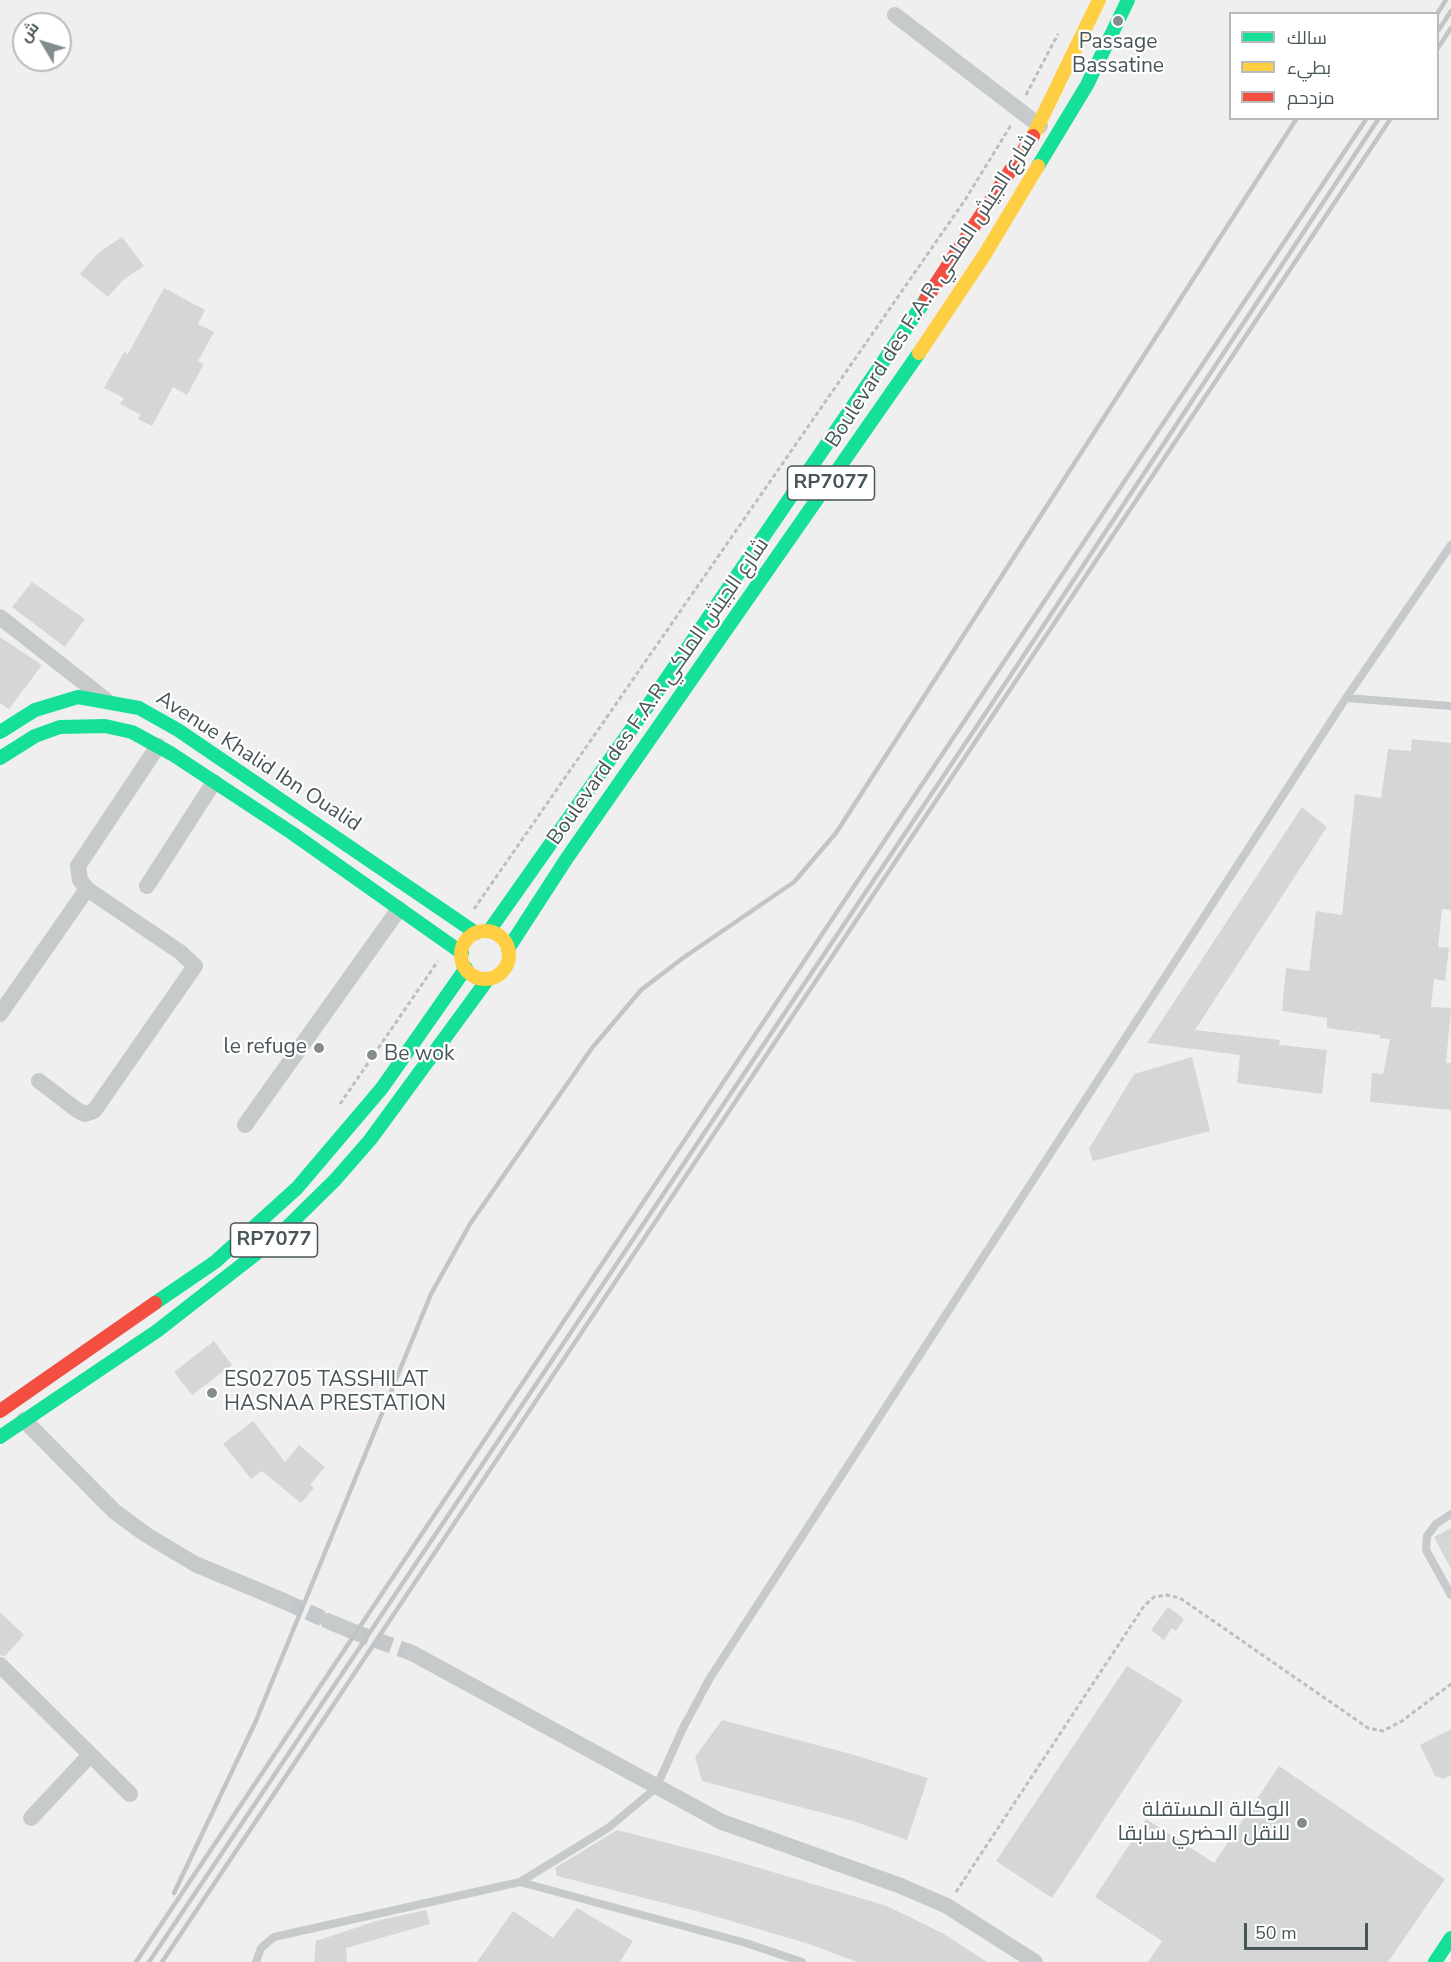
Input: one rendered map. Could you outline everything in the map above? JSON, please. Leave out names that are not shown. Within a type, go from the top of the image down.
[{"type":"main road","name":"Boulevard des F.A.R شارع الجيش الملكي","points":[[462,953],[466,941],[483,932],[647,707],[978,223],[1040,126],[1100,0]]},
{"type":"main road","name":"Boulevard des F.A.R شارع الجيش الملكي","points":[[0,1437],[157,1331],[237,1270],[290,1224],[370,1140],[488,979],[498,975],[506,966],[508,949],[567,858],[873,422],[985,254],[1087,85],[1128,0]]},
{"type":"main road","name":"Avenue Khalid Ibn Oualid","points":[[0,732],[35,710],[59,700],[78,697],[106,700],[139,708],[178,730],[463,924],[483,932]]},
{"type":"main road","name":"Avenue Khalid Ibn Oualid","points":[[0,758],[35,736],[60,727],[119,728],[158,746],[292,833],[462,953]]},
{"type":"main road","points":[[483,932],[503,939],[508,949]]},
{"type":"main road","points":[[462,953],[466,968],[475,976],[488,979]]},
{"type":"main road","name":"RP7077","points":[[0,1411],[215,1262],[297,1188],[338,1143],[382,1088],[466,968]]},
{"type":"main road","points":[[1435,1962],[1451,1938]]},
{"type":"street","points":[[895,15],[1040,126]]},
{"type":"street","points":[[0,617],[106,700]]},
{"type":"street","points":[[39,1081],[77,1110],[85,1114],[94,1111],[195,966],[180,952],[87,889],[80,880],[78,866],[158,746]]},
{"type":"street","points":[[147,886],[214,782]]},
{"type":"street","points":[[0,1014],[87,889]]},
{"type":"street","points":[[245,1125],[399,909]]},
{"type":"street","points":[[24,1420],[114,1511],[145,1534],[195,1564],[286,1602]]},
{"type":"street","points":[[328,1621],[354,1632]]},
{"type":"street","points":[[412,1653],[722,1822],[901,1886],[947,1906],[1035,1962]]},
{"type":"street","points":[[0,1665],[130,1794]]},
{"type":"street","points":[[31,1818],[90,1755]]},
{"type":"lane","points":[[256,1962],[261,1948],[274,1937],[520,1882],[608,1828],[656,1788],[683,1728],[710,1678],[1346,698],[1451,545]]},
{"type":"lane","points":[[1346,698],[1451,706]]},
{"type":"lane","points":[[1451,1514],[1436,1524],[1427,1536],[1426,1550],[1451,1595]]},
{"type":"lane","points":[[520,1882],[746,1943],[802,1962]]},
{"type":"path","points":[[463,924],[958,210],[1000,144],[1060,30]]},
{"type":"path","points":[[333,1113],[449,944]]},
{"type":"path","points":[[947,1906],[1144,1606],[1154,1597],[1167,1594],[1180,1598],[1368,1728],[1383,1731],[1402,1721],[1451,1684]]},
{"type":"building","points":[[122,237],[144,266],[123,280],[108,297],[80,274],[98,253]]},
{"type":"building","points":[[164,288],[205,310],[198,324],[214,332],[198,361],[204,364],[187,395],[173,387],[152,426],[138,419],[141,415],[120,404],[124,398],[104,388],[124,352],[128,354]]},
{"type":"building","points":[[32,582],[85,619],[65,647],[12,607]]},
{"type":"building","points":[[0,637],[42,665],[9,709],[0,703]]},
{"type":"building","points":[[1412,739],[1451,743],[1451,910],[1442,909],[1438,947],[1449,948],[1445,981],[1434,979],[1431,1007],[1451,1008],[1446,1063],[1451,1063],[1451,1110],[1370,1102],[1372,1073],[1383,1074],[1390,1039],[1380,1038],[1380,1035],[1327,1028],[1327,1018],[1282,1011],[1286,968],[1309,971],[1316,911],[1342,915],[1355,794],[1381,798],[1388,749],[1411,751]]},
{"type":"building","points":[[1302,807],[1327,827],[1195,1030],[1280,1040],[1279,1045],[1327,1050],[1322,1094],[1237,1083],[1240,1055],[1147,1043]]},
{"type":"building","points":[[1192,1057],[1210,1131],[1093,1161],[1089,1149],[1134,1074]]},
{"type":"building","points":[[214,1341],[232,1365],[192,1395],[174,1372]]},
{"type":"building","points":[[253,1421],[285,1462],[299,1445],[325,1467],[310,1485],[314,1488],[301,1503],[262,1471],[251,1479],[223,1444]]},
{"type":"building","points":[[1451,1528],[1451,1569],[1434,1537]]},
{"type":"building","points":[[1168,1607],[1184,1619],[1176,1631],[1172,1628],[1164,1640],[1151,1630]]},
{"type":"building","points":[[0,1612],[24,1635],[5,1656],[0,1655]]},
{"type":"building","points":[[1127,1666],[1183,1700],[1052,1898],[996,1861]]},
{"type":"building","points":[[722,1720],[851,1754],[928,1778],[907,1840],[853,1821],[702,1781],[695,1757]]},
{"type":"building","points":[[1451,1729],[1451,1775],[1444,1779],[1435,1776],[1420,1745]]},
{"type":"building","name":"الوكالة المستقلة للنقل الحضري سابقا","points":[[1279,1766],[1445,1879],[1388,1962],[1148,1962],[1162,1941],[1095,1897],[1146,1819],[1214,1863]]},
{"type":"building","points":[[617,1830],[722,1857],[887,1906],[944,1934],[987,1962],[857,1962],[809,1944],[704,1913],[557,1876],[555,1868]]},
{"type":"building","points":[[577,1908],[633,1941],[620,1962],[477,1962],[513,1911],[553,1938]]},
{"type":"building","points":[[426,1910],[430,1924],[346,1948],[347,1962],[314,1962],[316,1941],[376,1921]]},
{"type":"tunnel","points":[[286,1602],[328,1621]]},
{"type":"tunnel","points":[[354,1632],[412,1653]]},
{"type":"railway","points":[[1438,12],[1446,0]]},
{"type":"railway","points":[[1439,29],[1451,11]]},
{"type":"railway","points":[[1439,46],[1451,28]]},
{"type":"railway","points":[[174,1893],[255,1723],[431,1294],[470,1224],[592,1048],[641,990],[683,958],[794,882],[836,833],[1296,120]]},
{"type":"railway","points":[[136,1962],[1366,120]]},
{"type":"railway","points":[[149,1962],[989,708],[1378,120]]},
{"type":"railway","points":[[162,1962],[1390,120]]},
{"type":"traffic: fast","points":[[1038,166],[1087,85],[1128,0]]},
{"type":"traffic: fast","points":[[489,931],[647,707],[926,299]]},
{"type":"traffic: fast","points":[[508,949],[567,858],[919,353]]},
{"type":"traffic: fast","points":[[0,732],[35,710],[78,697],[139,708],[178,730],[476,933]]},
{"type":"traffic: fast","points":[[0,758],[35,736],[60,727],[105,726],[132,732],[172,754],[292,833],[462,953]]},
{"type":"traffic: fast","points":[[155,1303],[215,1262],[297,1188],[382,1088],[466,968]]},
{"type":"traffic: fast","points":[[0,1437],[157,1331],[275,1239],[335,1180],[370,1140],[488,979]]},
{"type":"traffic: fast","points":[[1435,1962],[1451,1938]]},
{"type":"traffic: slow","points":[[1033,136],[1099,0]]},
{"type":"traffic: slow","points":[[919,353],[985,254],[1038,166]]},
{"type":"traffic: slow","points":[[485,931],[502,938],[509,955],[502,972],[485,979],[468,972],[461,955],[468,938],[485,931]]},
{"type":"traffic: jam","points":[[926,299],[1033,136]]},
{"type":"traffic: jam","points":[[0,1411],[155,1303]]},
{"type":"place","name":"Passage Bassatine","points":[[1118,21]]},
{"type":"place","name":"le refuge","points":[[319,1048]]},
{"type":"place","name":"Be wok","points":[[372,1055]]},
{"type":"place","name":"ES02705 TASSHILAT HASNAA PRESTATION","points":[[212,1393]]},
{"type":"place","name":"الوكالة المستقلة للنقل الحضري سابقا","points":[[1302,1823]]}]
